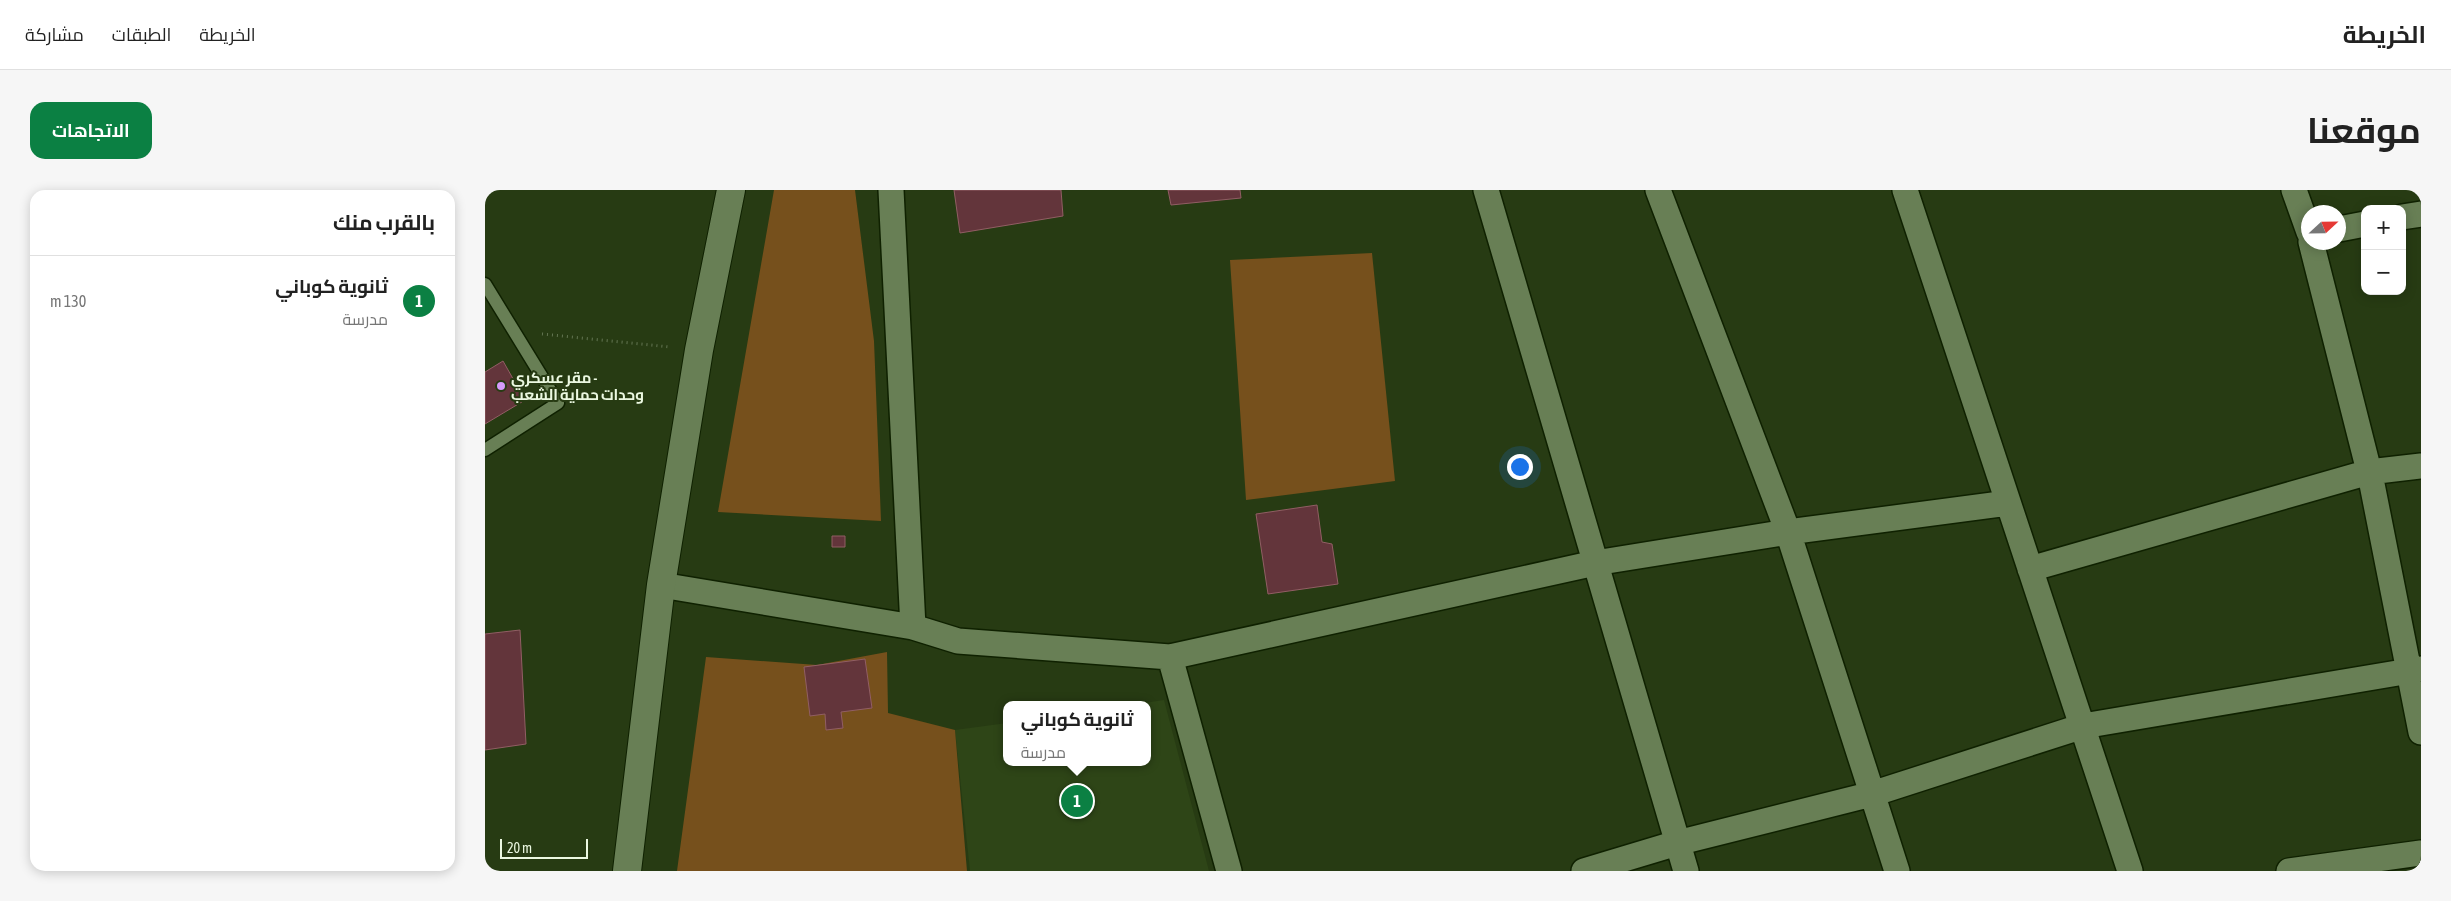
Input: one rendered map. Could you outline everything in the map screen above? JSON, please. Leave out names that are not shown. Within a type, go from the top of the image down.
[{"type":"main road","points":[[627,871],[661,585],[699,350],[731,190]]},
{"type":"street","points":[[891,190],[913,627]]},
{"type":"street","points":[[1486,190],[1686,871]]},
{"type":"street","points":[[1658,190],[1789,532],[1897,871]]},
{"type":"street","points":[[1905,190],[2130,871]]},
{"type":"street","points":[[2294,190],[2301,210]]},
{"type":"street","points":[[2406,216],[2421,214]]},
{"type":"street","points":[[2346,228],[2361,225]]},
{"type":"street","points":[[2313,250],[2369,472],[2416,670],[2421,732]]},
{"type":"street","points":[[2030,569],[2369,472],[2421,466]]},
{"type":"street","points":[[661,585],[913,627],[958,641],[1170,657],[1595,563],[1789,532],[2008,503]]},
{"type":"street","points":[[1170,657],[1229,871]]},
{"type":"street","points":[[1584,871],[1677,842],[1872,794],[2083,726],[2416,670]]},
{"type":"street","points":[[2289,871],[2421,853]]},
{"type":"lane","points":[[485,284],[558,403],[485,450]]},
{"type":"path","points":[[514,332],[699,350]]},
{"type":"shaded area","points":[[774,190],[855,190],[874,341],[881,521],[718,512]]},
{"type":"shaded area","points":[[1372,253],[1395,481],[1246,500],[1230,260]]},
{"type":"shaded area","points":[[887,652],[888,713],[955,730],[967,871],[677,871],[706,657],[817,665]]},
{"type":"shaded area","points":[[1164,700],[1209,871],[970,871],[955,730],[1003,724],[1003,766],[1151,766],[1151,702]]},
{"type":"building","points":[[954,190],[1061,190],[1063,216],[960,233]]},
{"type":"building","points":[[1168,190],[1240,190],[1241,198],[1171,205]]},
{"type":"building","name":"مقر عسكري - وحدات حماية الشعب","points":[[503,361],[525,400],[485,424],[485,372]]},
{"type":"building","points":[[1317,505],[1322,542],[1332,544],[1338,584],[1268,594],[1256,514]]},
{"type":"building","points":[[832,536],[845,536],[845,547],[832,547]]},
{"type":"building","points":[[520,630],[526,744],[485,750],[485,634]]},
{"type":"building","points":[[865,659],[872,708],[841,712],[843,728],[826,730],[825,714],[810,716],[804,667]]},
{"type":"place","name":"مقر عسكري - وحدات حماية الشعب","points":[[501,386]]},
{"type":"place","name":"ثانوية كوباني","points":[[1077,801]]}]
